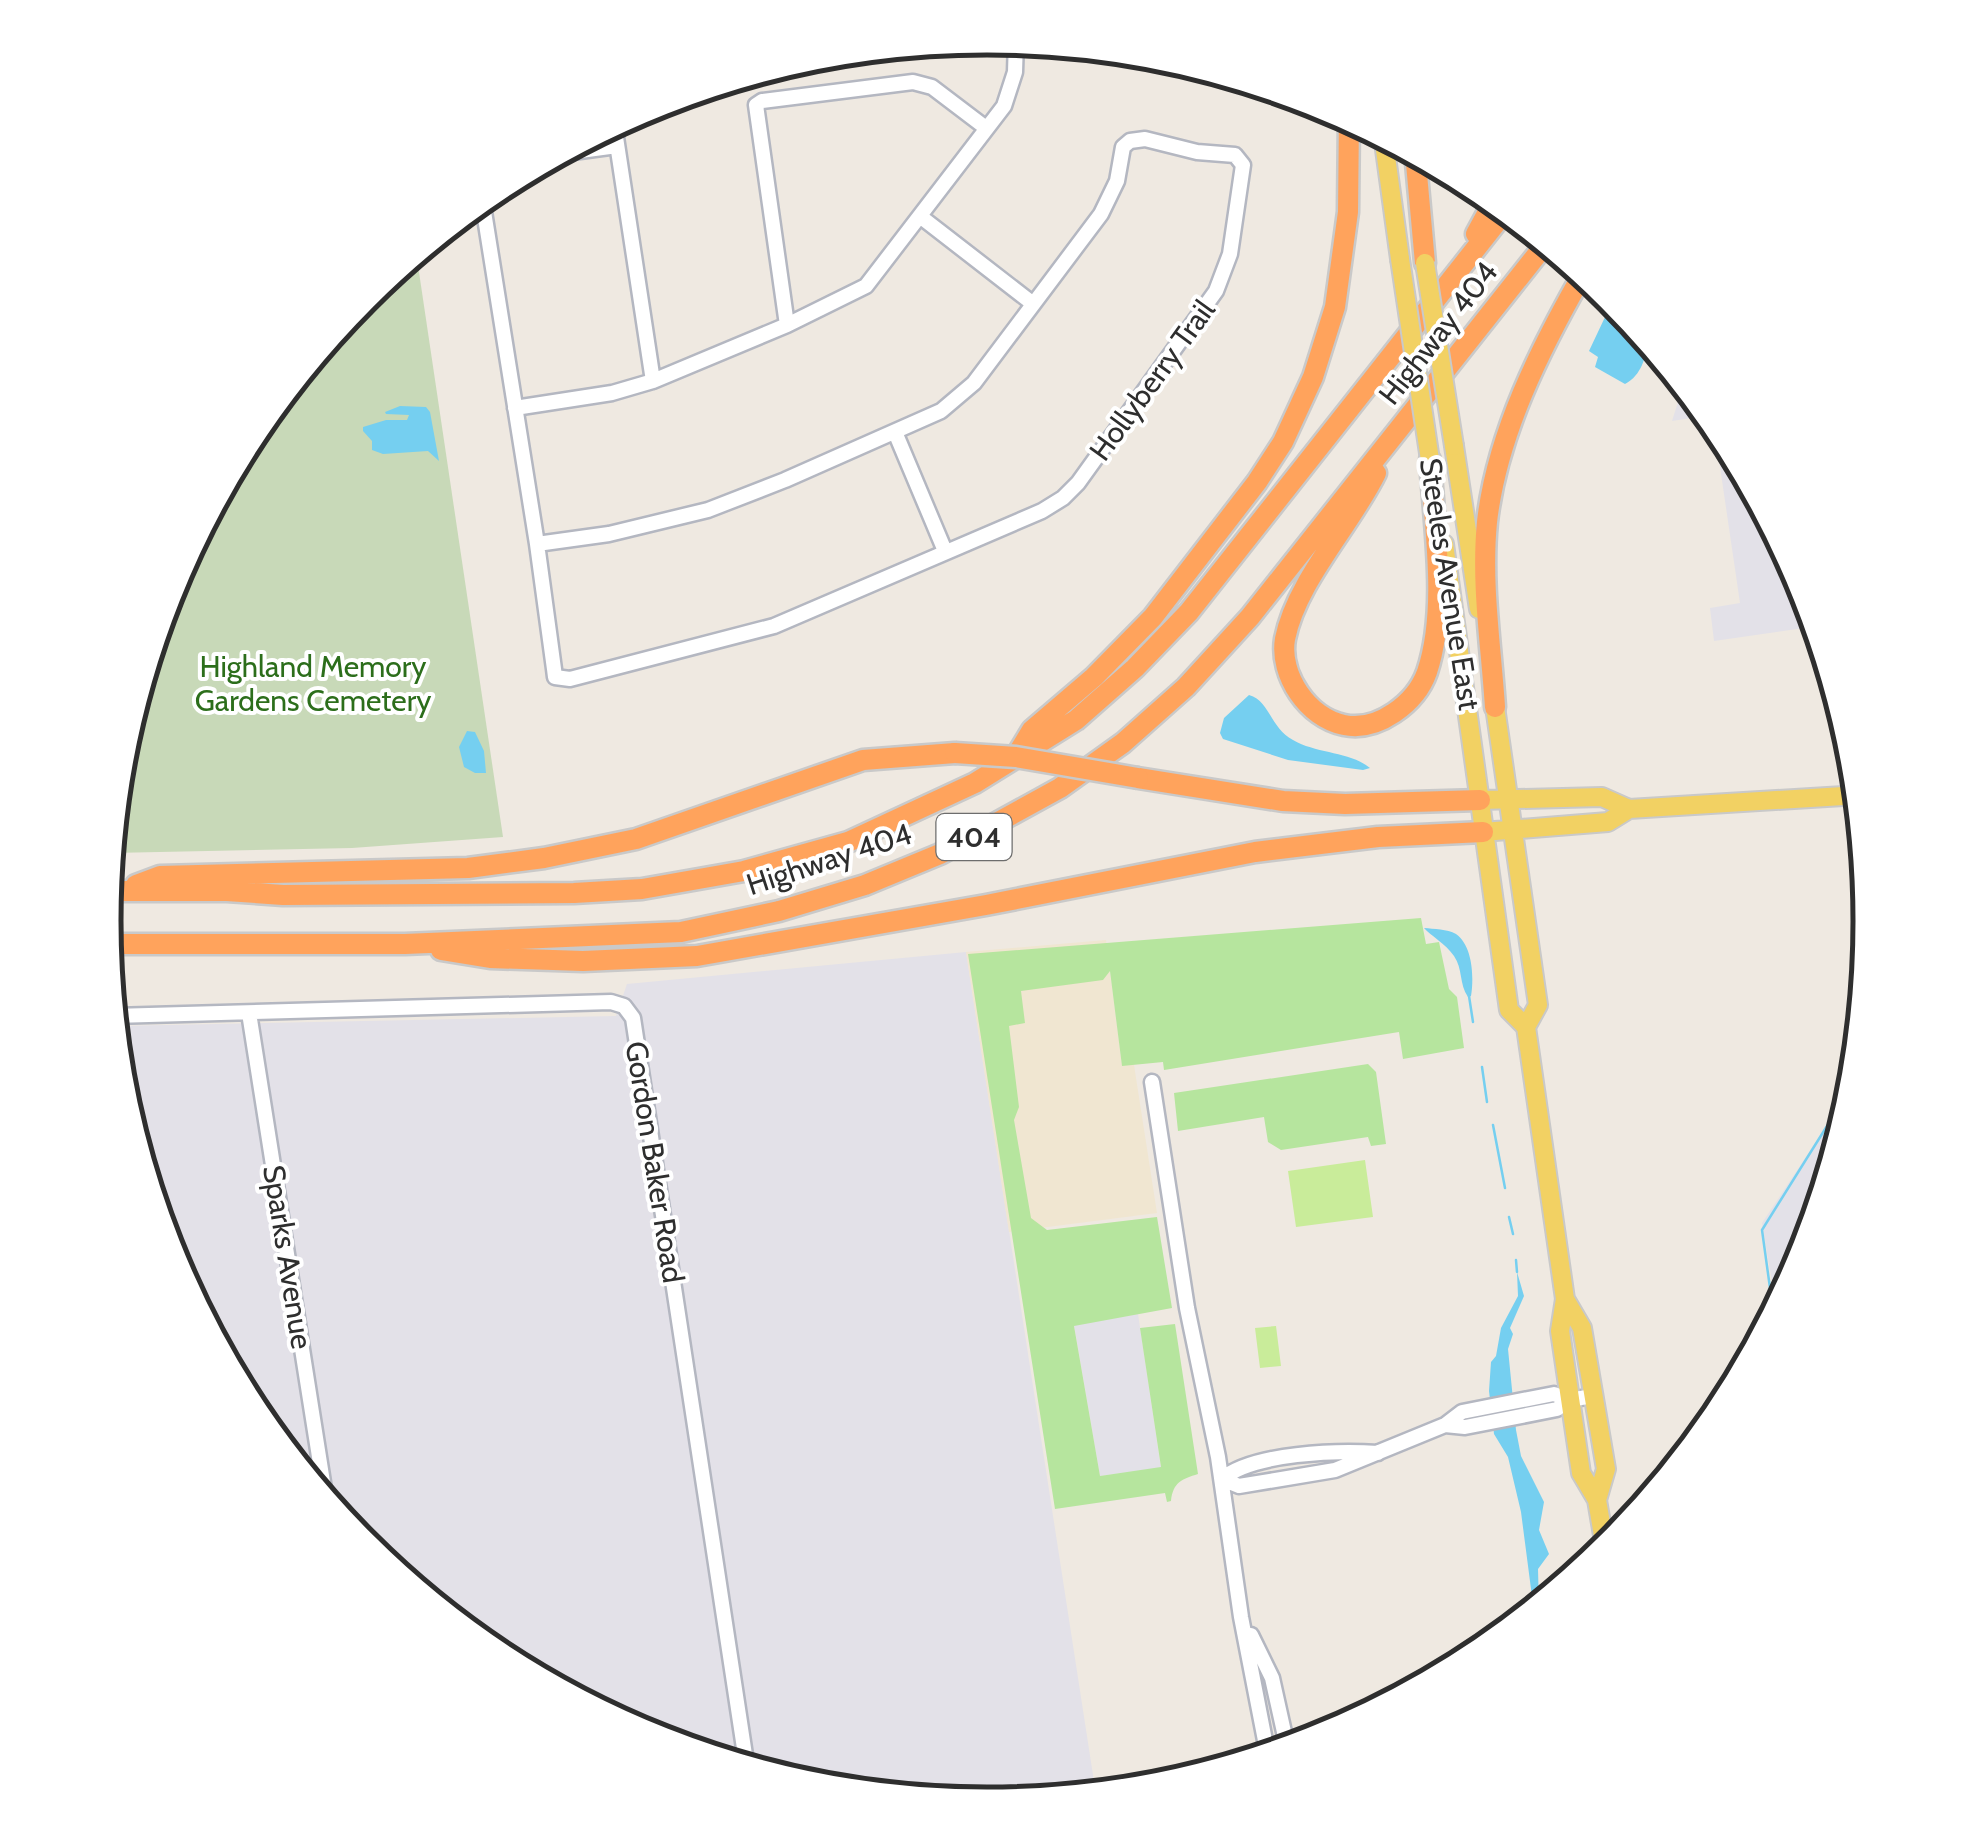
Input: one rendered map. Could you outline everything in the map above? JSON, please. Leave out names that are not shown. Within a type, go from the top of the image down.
[{"type":"highway","points":[[1014,760],[1032,730],[1094,677],[1153,617],[1248,495],[1283,442],[1313,377],[1338,290],[1348,212],[1348,134]]},
{"type":"highway","points":[[1416,169],[1425,263]]},
{"type":"highway","points":[[1452,280],[1487,214]]},
{"type":"highway","name":"Highway 404","points":[[122,891],[226,891],[283,896],[642,889],[744,871],[848,842],[975,784],[1076,720],[1135,668],[1189,612],[1498,222]]},
{"type":"highway","name":"Highway 404","points":[[122,944],[404,944],[681,932],[779,911],[865,884],[940,854],[1060,788],[1123,743],[1186,687],[1250,617],[1538,253]]},
{"type":"highway","points":[[1495,707],[1485,567],[1492,486],[1519,403],[1576,286]]},
{"type":"highway","points":[[1394,438],[1363,500],[1293,612],[1284,642],[1285,664],[1296,691],[1320,715],[1345,726],[1375,723],[1402,706],[1417,691],[1427,671],[1438,592],[1430,460]]},
{"type":"highway","points":[[122,888],[160,876],[468,868],[544,858],[636,839],[864,760],[956,753],[1016,757],[1283,800],[1345,804],[1480,800]]},
{"type":"highway","points":[[404,944],[490,958],[583,961],[697,956],[1255,852],[1378,837],[1483,832]]},
{"type":"main road","name":"Steeles Avenue East","points":[[1386,152],[1510,1010],[1526,1027],[1565,1299],[1560,1332],[1581,1473],[1597,1500],[1602,1532]]},
{"type":"main road","name":"Steeles Avenue East","points":[[1407,164],[1495,707],[1538,1006],[1526,1027]]},
{"type":"main road","points":[[1480,800],[1602,797],[1629,809],[1845,796]]},
{"type":"main road","points":[[1483,832],[1608,822],[1629,809]]},
{"type":"main road","name":"Steeles Avenue East","points":[[1565,1299],[1582,1328],[1606,1469],[1597,1500]]},
{"type":"street","points":[[516,408],[612,393],[653,381],[786,325],[866,286],[1004,106],[1015,72],[1016,56]]},
{"type":"street","points":[[786,325],[756,105],[762,101],[913,82],[932,87],[986,128]]},
{"type":"street","points":[[616,139],[653,381]]},
{"type":"street","name":"Hollyberry Trail","points":[[485,217],[555,677],[562,680],[774,626],[1048,508],[1078,482],[1216,291],[1232,242],[1241,158],[1235,154],[1169,147],[1145,139],[1130,141],[1124,147],[1117,181],[1101,214],[984,370],[956,400],[922,422],[687,517],[537,544]]},
{"type":"street","points":[[596,149],[617,146]]},
{"type":"street","points":[[921,216],[1032,303]]},
{"type":"street","points":[[895,432],[946,551]]},
{"type":"street","name":"Gordon Baker Road","points":[[127,1016],[612,1002],[624,1006],[633,1018],[745,1752]]},
{"type":"street","name":"Sparks Avenue","points":[[249,1012],[322,1474]]},
{"type":"street","points":[[1152,1082],[1187,1308],[1222,1479],[1265,1742]]},
{"type":"street","points":[[1222,1479],[1239,1486],[1335,1470],[1445,1425],[1465,1427],[1484,1415],[1521,1408],[1557,1409],[1570,1400],[1593,1396]]},
{"type":"street","points":[[1242,1617],[1272,1678],[1285,1735]]},
{"type":"shaded area","points":[[1679,399],[1692,418],[1672,421]]},
{"type":"shaded area","points":[[1719,457],[1765,538],[1803,628],[1714,641],[1710,608],[1740,603]]},
{"type":"shaded area","points":[[1106,940],[1122,1065],[1134,1065],[1157,1213],[1009,1232],[966,952]]},
{"type":"shaded area","points":[[966,952],[1094,1782],[988,1788],[875,1781],[819,1771],[709,1742],[605,1699],[507,1642],[461,1609],[375,1534],[301,1449],[238,1355],[187,1253],[167,1200],[138,1091],[128,1026],[616,1016],[627,984]]},
{"type":"shaded area","points":[[1832,1118],[1809,1200],[1773,1288],[1762,1223]]},
{"type":"shaded area","points":[[1138,1314],[1161,1468],[1100,1476],[1074,1325]]},
{"type":"green space","name":"Highland Memory Gardens Cemetery","points":[[418,269],[503,837],[352,848],[124,853],[138,752],[151,697],[187,590],[211,538],[268,440],[301,394],[375,309]]},
{"type":"green space","points":[[1421,918],[1426,944],[1439,942],[1449,989],[1457,997],[1464,1048],[1403,1059],[1399,1032],[1164,1070],[1163,1062],[1122,1066],[1110,971],[1103,980],[1021,991],[1025,1023],[1009,1026],[1019,1107],[1014,1120],[1031,1218],[1047,1230],[1157,1217],[1172,1308],[1074,1326],[1100,1476],[1161,1467],[1140,1328],[1175,1324],[1198,1474],[1179,1482],[1167,1502],[1165,1493],[1055,1509],[968,954]]},
{"type":"green space","points":[[1368,1064],[1376,1072],[1386,1144],[1371,1146],[1368,1137],[1281,1150],[1268,1142],[1264,1117],[1178,1131],[1174,1093]]},
{"type":"green space","points":[[1365,1160],[1373,1217],[1296,1227],[1288,1171]]},
{"type":"green space","points":[[1276,1326],[1281,1366],[1260,1368],[1255,1328]]},
{"type":"water","points":[[1606,315],[1645,357],[1639,371],[1625,384],[1595,367],[1598,357],[1589,351]]},
{"type":"water","points":[[400,406],[426,407],[430,412],[439,461],[428,451],[383,454],[372,450],[372,441],[363,427],[386,420],[407,420],[409,415],[385,412]]},
{"type":"water","points":[[1249,695],[1262,703],[1279,729],[1293,740],[1352,758],[1370,768],[1288,760],[1223,739],[1220,733],[1224,718]]},
{"type":"water","points":[[467,731],[475,732],[484,751],[486,773],[464,767],[459,747]]},
{"type":"water","points":[[1424,928],[1449,931],[1462,939],[1471,963],[1471,996],[1465,992],[1454,956]]},
{"type":"water","points":[[1517,1272],[1524,1296],[1510,1328],[1513,1334],[1508,1349],[1516,1430],[1521,1456],[1544,1502],[1539,1530],[1549,1554],[1538,1569],[1539,1590],[1532,1595],[1521,1512],[1508,1457],[1494,1434],[1489,1391],[1491,1362],[1496,1356],[1501,1328],[1518,1296]]},
{"type":"waterway","points":[[1469,996],[1473,1022]]},
{"type":"waterway","points":[[1482,1067],[1487,1102]]},
{"type":"waterway","points":[[1771,1293],[1762,1230],[1831,1119]]},
{"type":"waterway","points":[[1493,1125],[1505,1188]]},
{"type":"waterway","points":[[1509,1217],[1513,1234]]},
{"type":"waterway","points":[[1516,1260],[1517,1272]]}]
